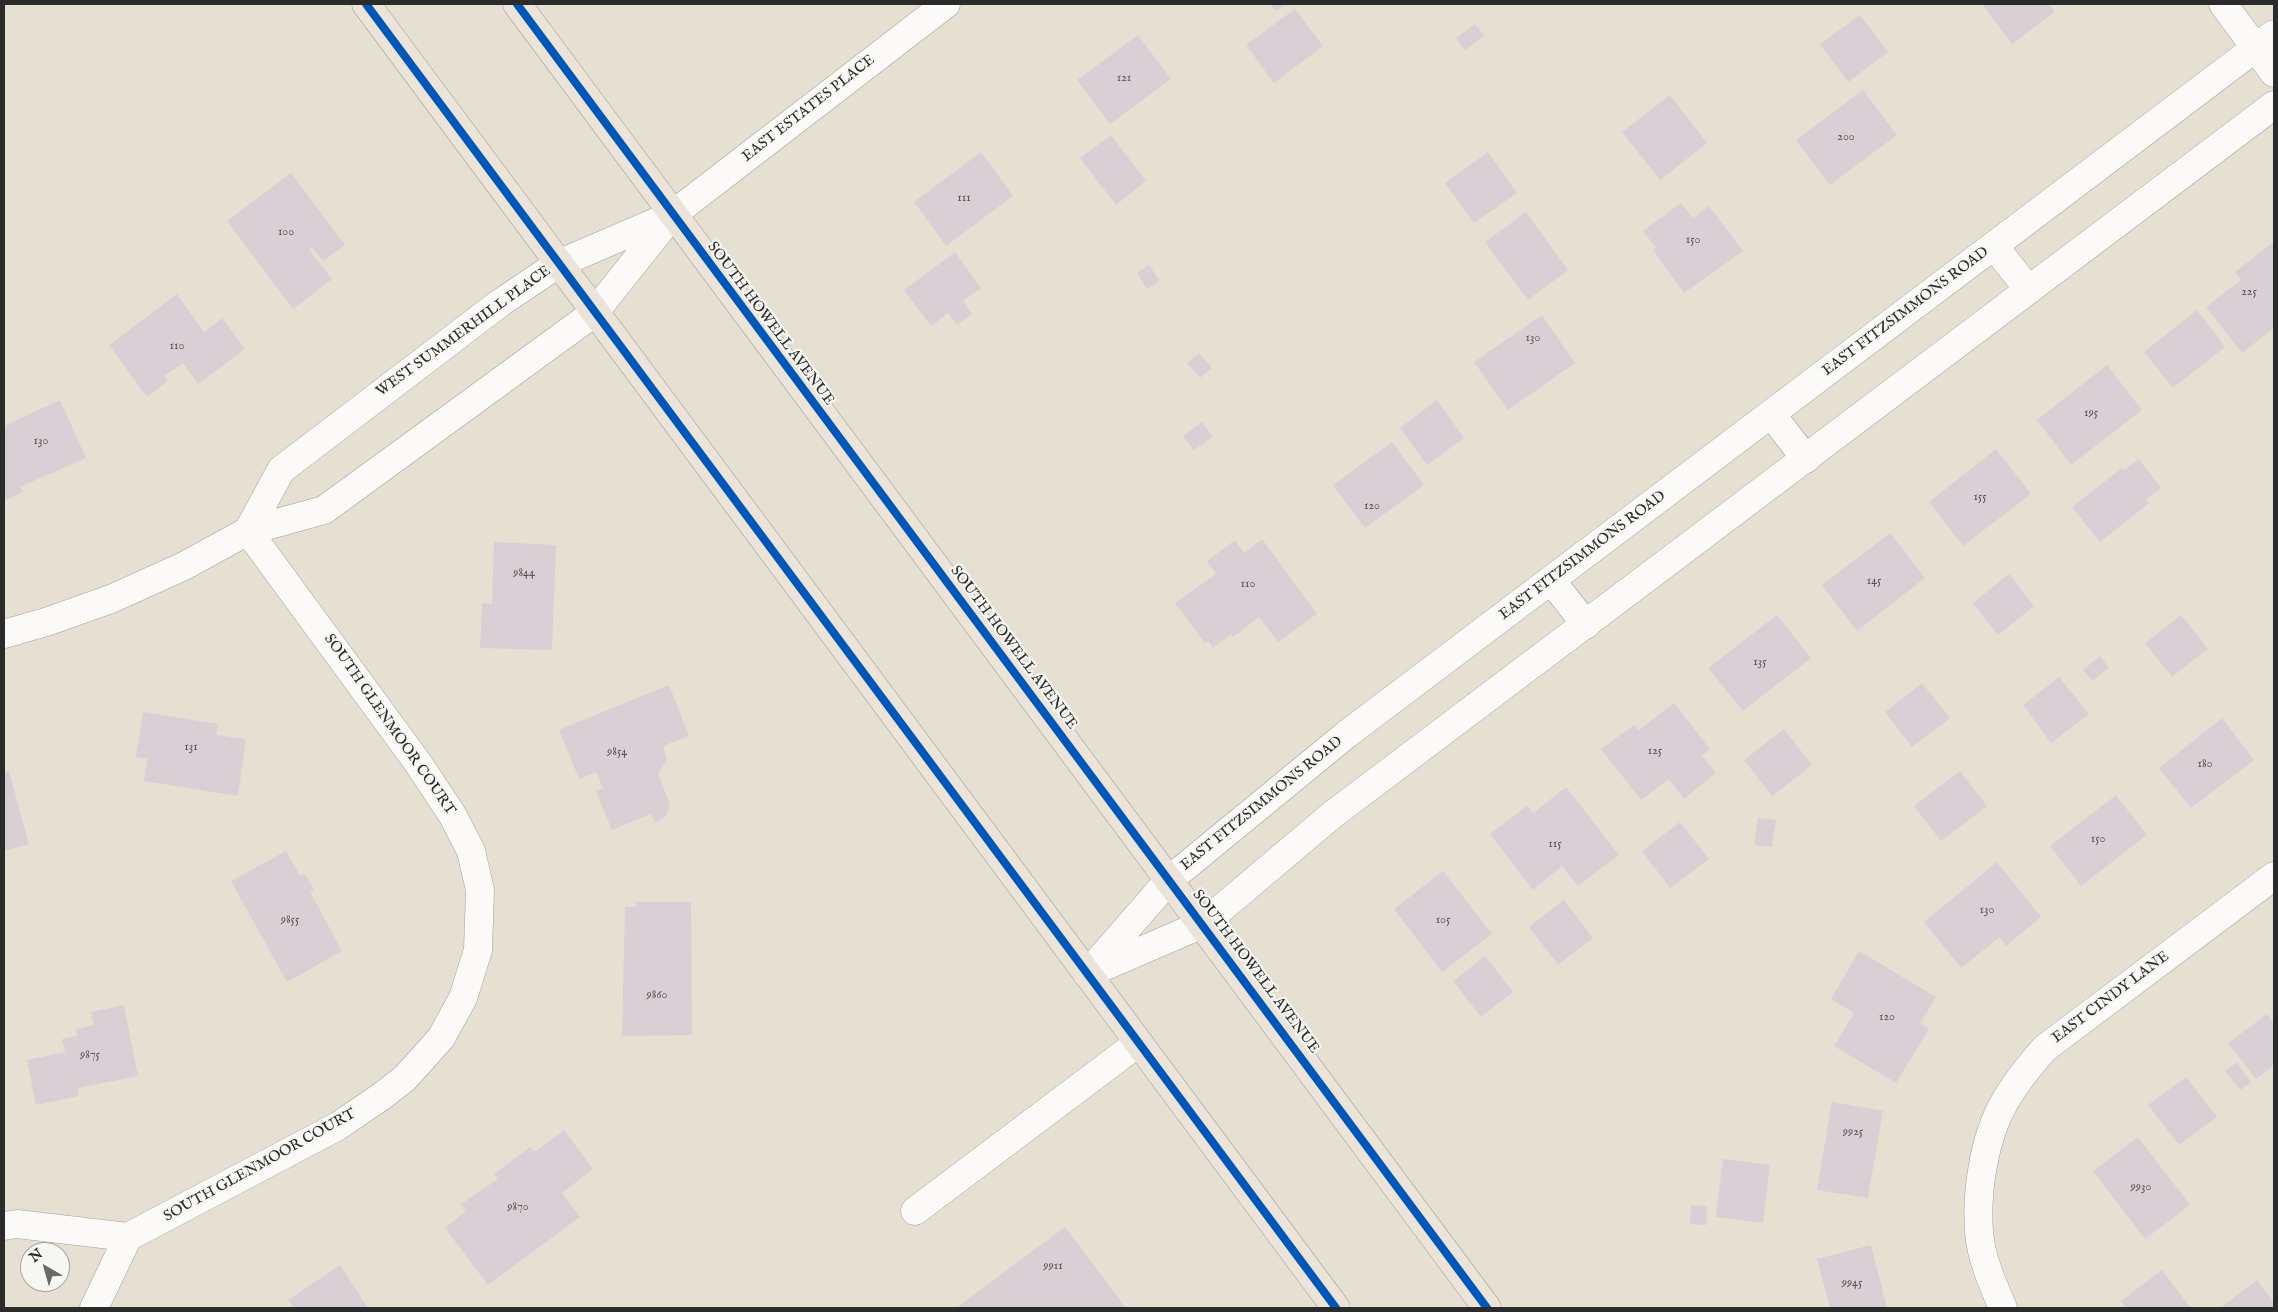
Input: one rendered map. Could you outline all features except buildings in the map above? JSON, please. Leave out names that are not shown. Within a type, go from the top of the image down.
[{"type":"main road","points":[[366,4],[1336,1308]]},
{"type":"main road","name":"SOUTH HOWELL AVENUE","points":[[517,4],[672,215],[1488,1308]]},
{"type":"street","name":"EAST ESTATES PLACE","points":[[672,215],[946,4]]},
{"type":"street","points":[[2223,4],[2265,41],[2274,73]]},
{"type":"street","name":"EAST FITZSIMMONS ROAD","points":[[1087,974],[1169,880],[1347,734],[2265,41]]},
{"type":"street","points":[[1087,974],[1203,924],[1332,815],[2274,105]]},
{"type":"street","name":"WEST SUMMERHILL PLACE","points":[[248,530],[281,470],[500,303],[558,264],[672,215]]},
{"type":"street","points":[[4,634],[46,622],[111,599],[184,566],[248,530],[324,510],[594,313],[672,215]]},
{"type":"street","points":[[1994,246],[2029,290]]},
{"type":"street","points":[[1771,414],[1806,459]]},
{"type":"street","name":"SOUTH GLENMOOR COURT","points":[[128,1237],[338,1126],[405,1078],[441,1038],[463,998],[478,950],[480,890],[471,851],[453,816],[359,681],[248,530]]},
{"type":"street","points":[[1550,580],[1586,625]]},
{"type":"street","name":"EAST CINDY LANE","points":[[2003,1308],[1990,1278],[1979,1234],[1980,1188],[1986,1152],[2003,1104],[2022,1076],[2045,1048],[2274,876]]},
{"type":"street","points":[[915,1211],[1138,1044]]},
{"type":"street","points":[[4,1226],[17,1224],[128,1237],[94,1308]]},
{"type":"cycle path","points":[[366,4],[1336,1308]]},
{"type":"cycle path","points":[[517,4],[1487,1308]]}]
